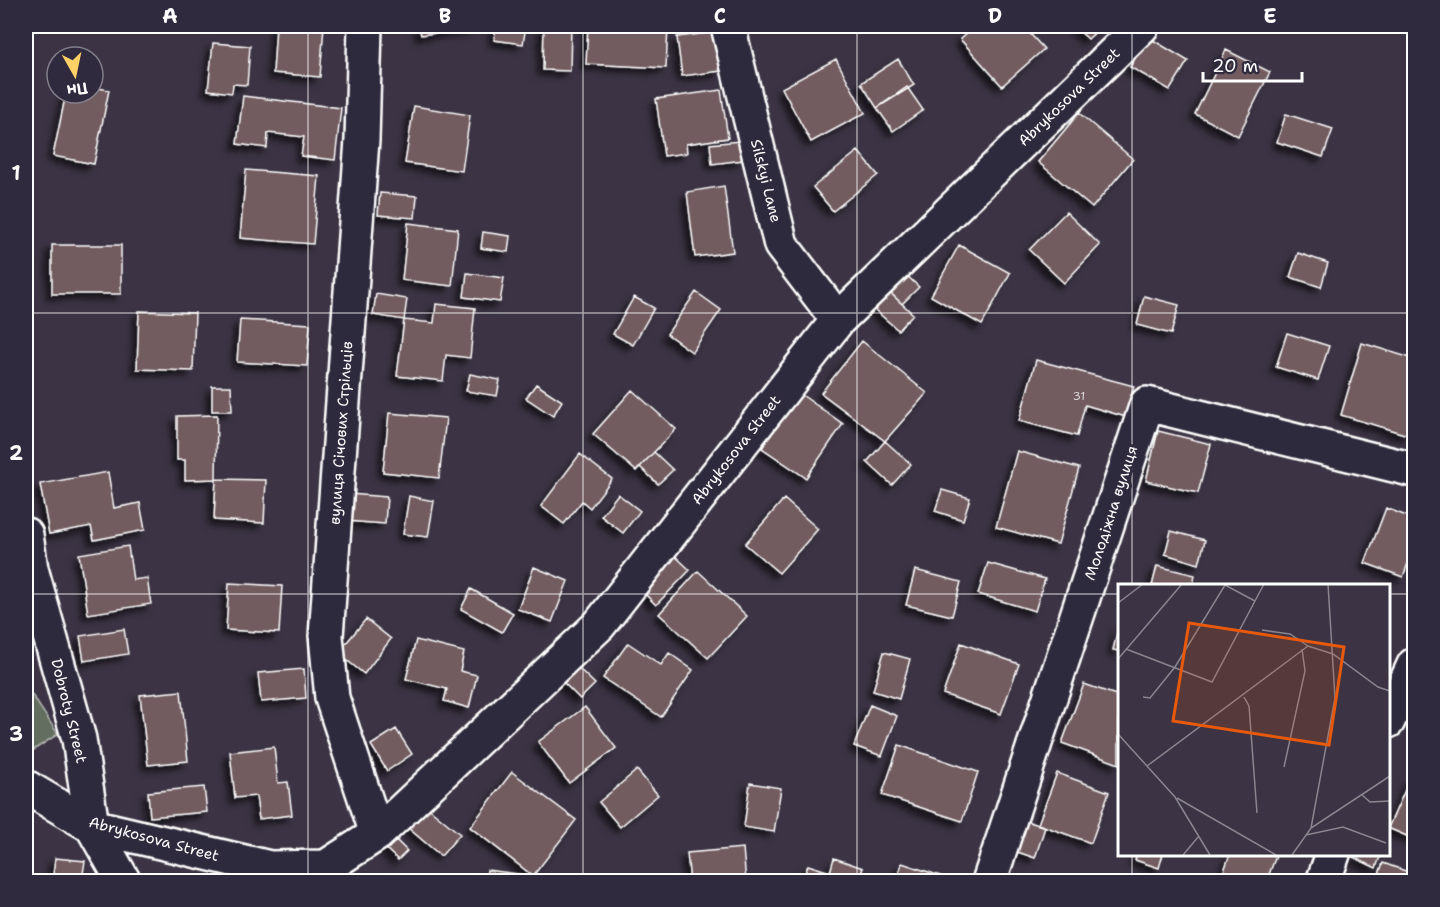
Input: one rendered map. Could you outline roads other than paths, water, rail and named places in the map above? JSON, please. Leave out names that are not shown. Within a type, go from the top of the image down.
[{"type":"street","name":"вулиця Січових Стрільців","points":[[365,26],[362,140],[326,636],[332,698],[377,834]]},
{"type":"street","name":"Silskyi Lane","points":[[728,26],[781,245],[838,320]]},
{"type":"street","name":"Abrykosova Street","points":[[26,787],[92,826],[270,868],[338,874],[377,834],[599,625],[838,320],[1142,26]]},
{"type":"street","name":"Молодіжна вулиця","points":[[988,882],[1147,404],[1414,470]]},
{"type":"street","name":"Dobroty Street","points":[[26,535],[31,569],[80,739],[92,826],[124,882]]},
{"type":"street","points":[[1389,719],[1414,665]]},
{"type":"street","points":[[1323,882],[1333,856]]}]
